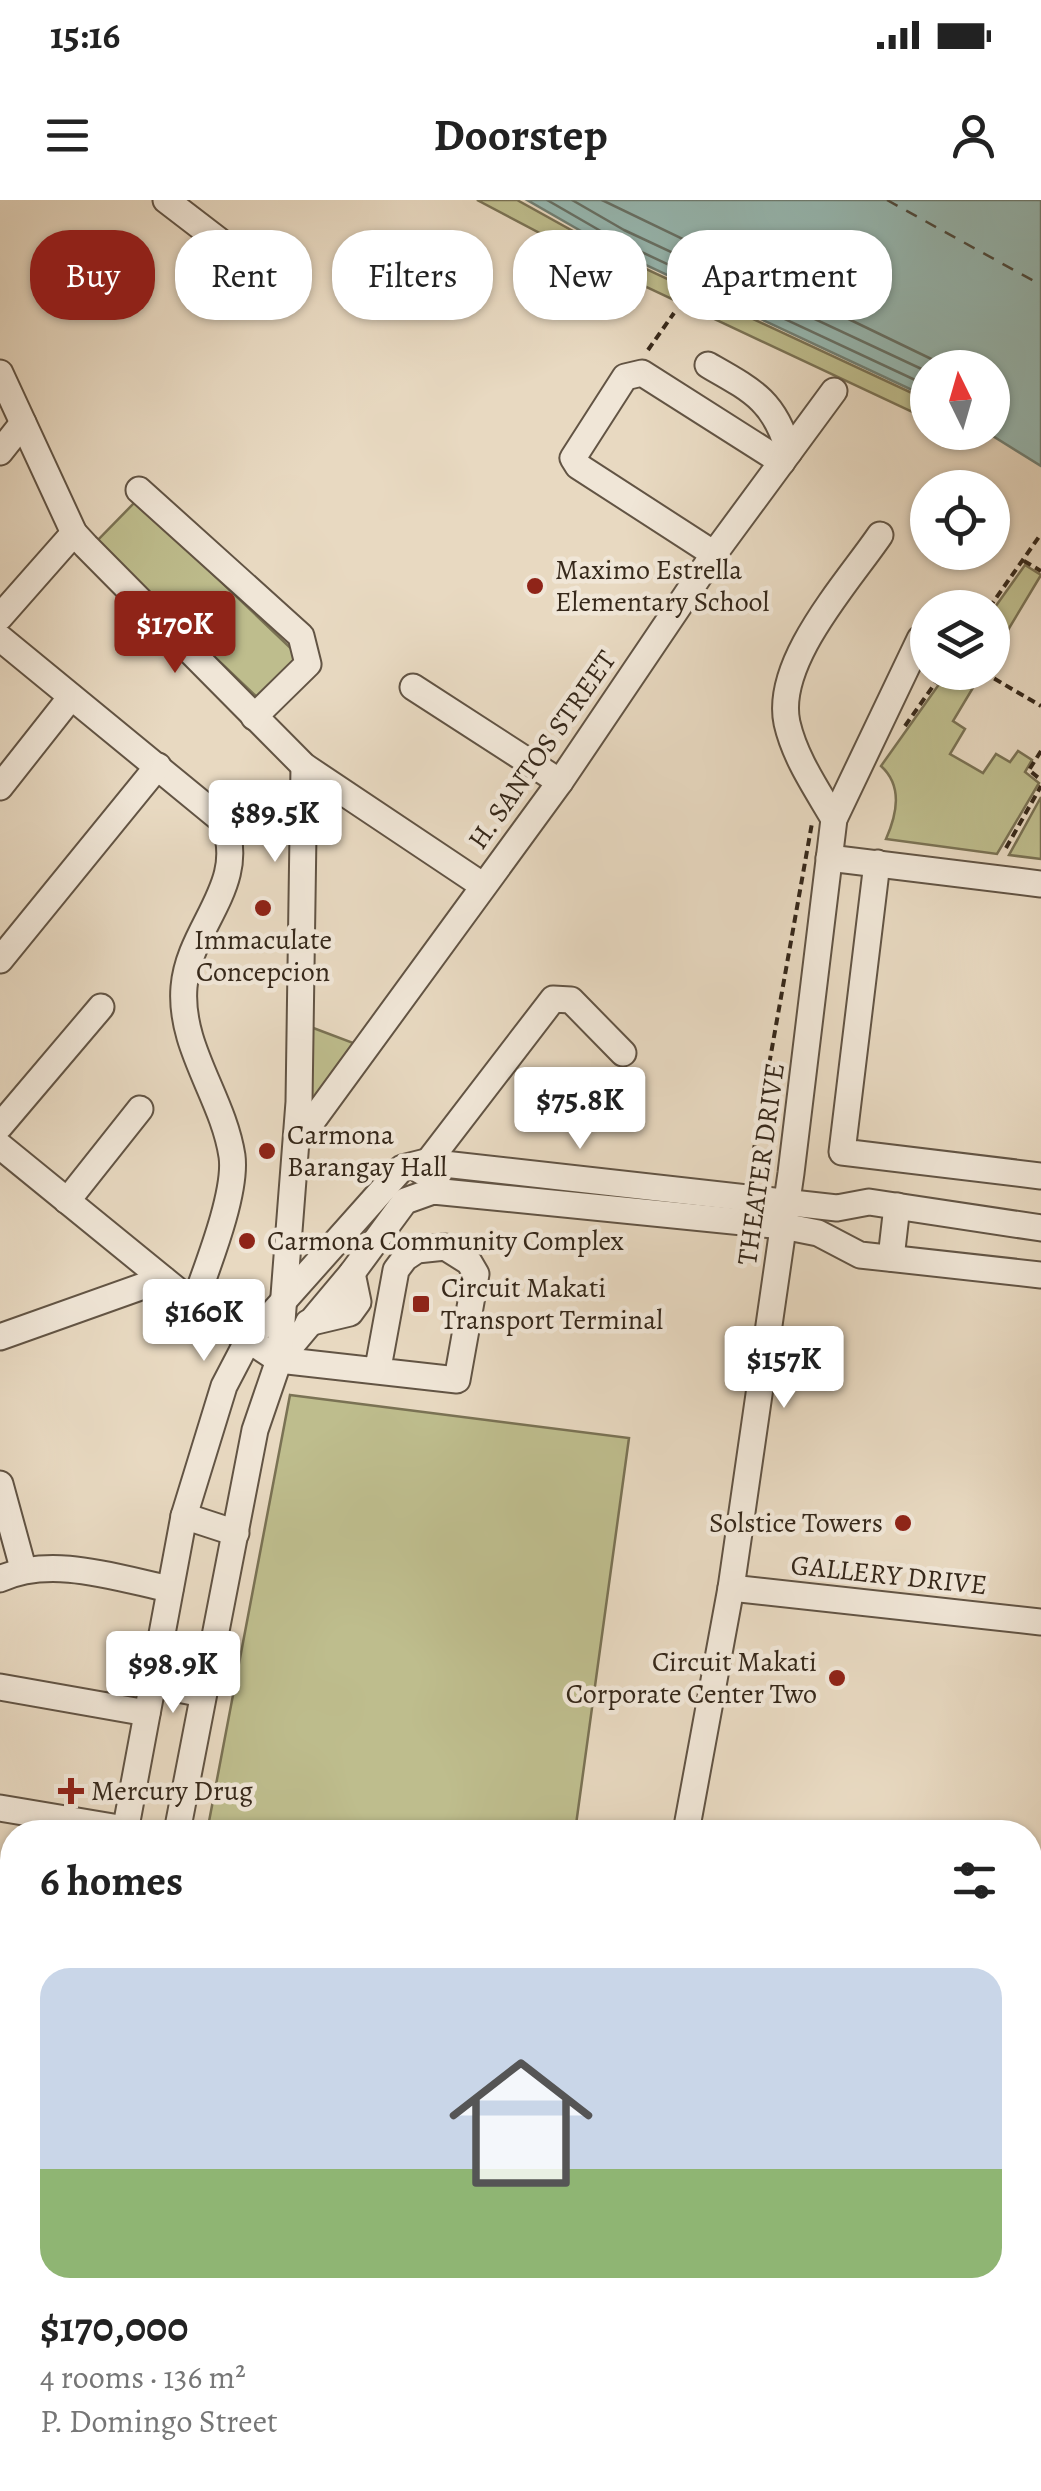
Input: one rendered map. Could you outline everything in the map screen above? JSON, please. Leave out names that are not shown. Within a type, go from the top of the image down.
[{"type":"street","points":[[166,200],[205,230]]},
{"type":"street","points":[[708,365],[761,398],[778,417],[786,457]]},
{"type":"street","points":[[714,554],[578,466],[573,458],[625,377],[633,372],[642,373],[786,457]]},
{"type":"street","points":[[0,373],[74,532],[304,766],[482,885]]},
{"type":"street","name":"H. SANTOS STREET","points":[[297,1142],[560,782],[714,554],[834,391]]},
{"type":"street","points":[[0,452],[23,423]]},
{"type":"street","points":[[138,490],[302,636],[308,664],[254,717]]},
{"type":"street","points":[[0,616],[74,532]]},
{"type":"street","points":[[880,534],[794,661],[788,692],[786,720],[832,836],[877,864],[1041,884]]},
{"type":"street","points":[[0,638],[223,821],[232,841],[228,882],[189,958],[184,986],[188,1031],[232,1158],[232,1176],[212,1247],[189,1300]]},
{"type":"street","name":"THEATER DRIVE","points":[[688,1820],[730,1588],[785,1213],[832,836],[910,660]]},
{"type":"street","points":[[412,687],[560,782]]},
{"type":"street","points":[[0,787],[71,697]]},
{"type":"street","points":[[0,960],[158,766]]},
{"type":"street","points":[[179,1820],[256,1430],[279,1360],[297,1142],[304,766]]},
{"type":"street","points":[[877,864],[842,1152],[1041,1176]]},
{"type":"street","points":[[415,1195],[417,1178],[426,1162],[554,999],[571,1000],[623,1053]]},
{"type":"street","points":[[0,1126],[101,1008]]},
{"type":"street","points":[[67,1201],[140,1109]]},
{"type":"street","points":[[0,1146],[189,1300],[279,1360],[378,1368],[457,1380],[476,1274],[458,1252],[430,1246],[416,1250],[396,1270],[378,1368]]},
{"type":"street","points":[[127,1820],[184,1516],[214,1411],[248,1342],[387,1180],[402,1168],[426,1162],[611,1182],[785,1213],[860,1255],[1041,1275]]},
{"type":"street","points":[[541,1203],[544,1176]]},
{"type":"street","points":[[608,1209],[611,1182]]},
{"type":"street","points":[[279,1360],[352,1273],[404,1201],[433,1191],[608,1209],[785,1213],[869,1202],[1041,1228]]},
{"type":"street","points":[[891,1258],[898,1206]]},
{"type":"street","points":[[0,1337],[162,1279]]},
{"type":"street","points":[[214,1411],[256,1430]]},
{"type":"street","points":[[0,1484],[12,1574],[58,1568],[170,1590]]},
{"type":"street","points":[[184,1516],[236,1533]]},
{"type":"street","name":"GALLERY DRIVE","points":[[730,1588],[1041,1622]]},
{"type":"street","points":[[153,1684],[203,1694]]},
{"type":"street","points":[[0,1687],[147,1713]]},
{"type":"street","points":[[0,1808],[65,1820]]},
{"type":"path","points":[[633,372],[669,320]]},
{"type":"path","points":[[1001,590],[1041,534]]},
{"type":"path","points":[[1022,560],[1041,571]]},
{"type":"path","points":[[1010,688],[1041,706]]},
{"type":"path","points":[[898,736],[930,690]]},
{"type":"path","points":[[1006,848],[1041,783],[1029,770],[1041,750]]},
{"type":"path","points":[[751,1166],[809,824],[832,836]]},
{"type":"shaded area","points":[[477,200],[517,200],[571,230],[534,230]]},
{"type":"shaded area","points":[[647,270],[667,279],[667,297],[647,287]]},
{"type":"shaded area","points":[[717,320],[755,320],[910,392],[910,411]]},
{"type":"shaded area","points":[[136,501],[300,657],[259,699],[95,543]]},
{"type":"shaded area","points":[[1025,565],[1041,575],[1010,627],[1007,590]]},
{"type":"shaded area","points":[[935,690],[972,690],[953,721],[965,729],[950,754],[983,773],[996,754],[1010,762],[1018,751],[1032,760],[1025,772],[1039,783],[997,854],[886,839],[896,801],[893,782],[881,766]]},
{"type":"shaded area","points":[[1041,797],[1041,859],[1009,855]]},
{"type":"shaded area","points":[[308,1026],[356,1044],[315,1103],[304,1098]]},
{"type":"shaded area","points":[[290,1395],[629,1438],[577,1820],[209,1820]]},
{"type":"water","points":[[527,200],[1041,200],[1041,466],[1010,447],[1010,350],[910,350],[910,389],[763,320],[892,320],[892,230],[667,230],[667,275],[647,265],[647,230],[579,230]]},
{"type":"ferry route","points":[[887,200],[1041,285]]},
{"type":"place","name":"Maximo Estrella Elementary School","points":[[535,586]]},
{"type":"place","name":"Immaculate Concepcion","points":[[263,908]]},
{"type":"place","name":"Carmona Barangay Hall","points":[[267,1151]]},
{"type":"place","name":"Carmona Community Complex","points":[[247,1241]]},
{"type":"place","name":"Circuit Makati Transport Terminal","points":[[421,1304]]},
{"type":"place","name":"Solstice Towers","points":[[903,1523]]},
{"type":"place","name":"Circuit Makati Corporate Center Two","points":[[837,1678]]},
{"type":"place","name":"Mercury Drug","points":[[71,1791]]}]
